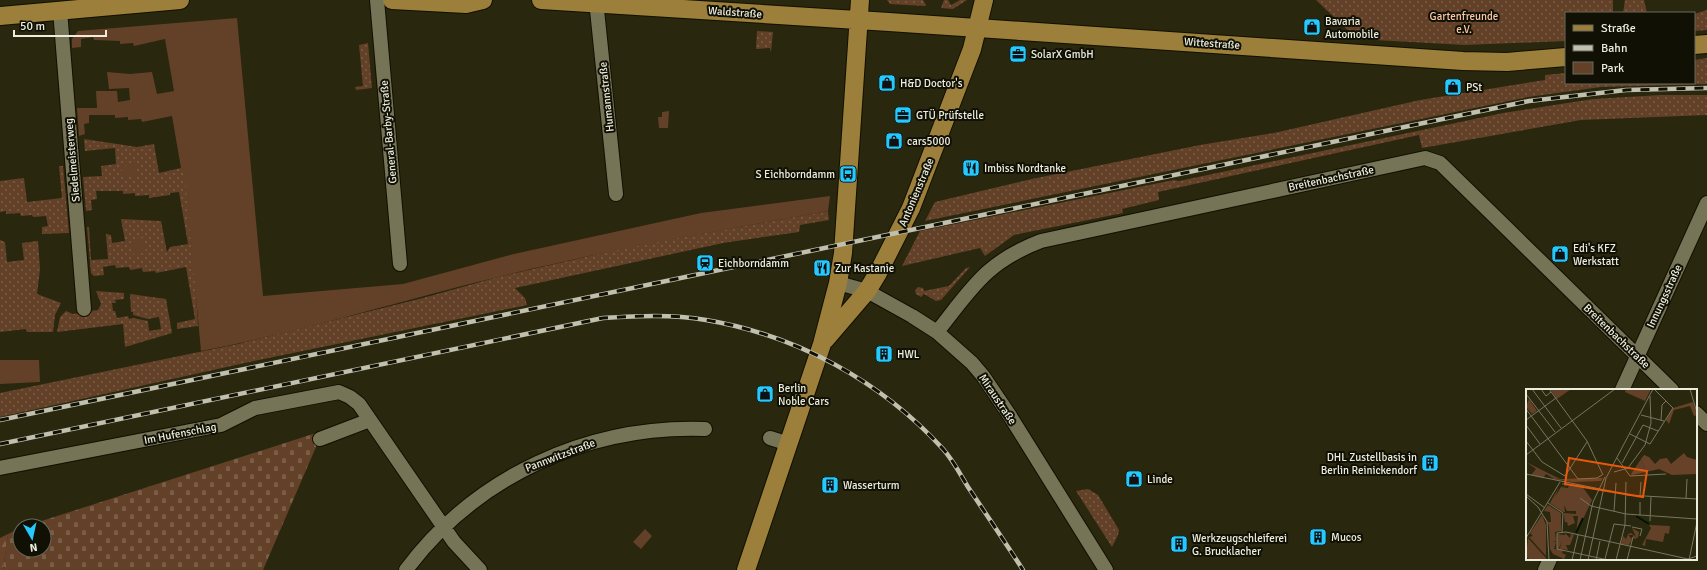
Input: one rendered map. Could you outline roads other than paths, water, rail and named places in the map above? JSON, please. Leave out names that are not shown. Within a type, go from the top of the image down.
[{"type":"main road","points":[[0,16],[180,0]]},
{"type":"main road","points":[[392,0],[466,4],[483,0]]},
{"type":"main road","name":"Waldstraße","points":[[541,0],[597,2],[858,20]]},
{"type":"main road","points":[[746,570],[822,344],[838,282],[843,254],[860,0]]},
{"type":"main road","name":"Antonienstraße","points":[[822,344],[867,291],[911,208],[961,78],[977,28],[984,0]]},
{"type":"main road","name":"Wittestraße","points":[[858,20],[1463,61],[1507,62],[1565,57]]},
{"type":"main road","points":[[1695,45],[1707,44]]},
{"type":"street","name":"General-Barby-Straße","points":[[377,0],[400,264]]},
{"type":"street","name":"Humannstraße","points":[[597,2],[616,194]]},
{"type":"street","name":"Siedelmeisterweg","points":[[60,10],[84,309]]},
{"type":"street","name":"Breitenbachstraße","points":[[937,332],[981,276],[992,266],[1020,249],[1041,241],[1425,158],[1440,163],[1671,389]]},
{"type":"street","name":"Innungsstraße","points":[[1622,389],[1707,203]]},
{"type":"street","name":"Miraustraße","points":[[838,282],[867,291],[937,332],[972,364],[993,390],[1106,570]]},
{"type":"street","name":"Im Hufenschlag","points":[[0,468],[220,425],[255,408],[339,392],[350,397],[359,404],[454,542],[480,570]]},
{"type":"street","points":[[1697,414],[1707,424]]},
{"type":"street","points":[[320,440],[370,420]]},
{"type":"street","name":"Pannwitzstraße","points":[[406,570],[452,517],[500,482],[520,470],[560,452],[598,440],[631,433],[667,429],[705,429]]},
{"type":"street","points":[[770,438],[789,444]]},
{"type":"street","points":[[1545,570],[1550,560]]},
{"type":"railway","points":[[0,420],[1529,101],[1626,90],[1707,88]]},
{"type":"railway","points":[[0,444],[603,318],[654,316],[693,318],[739,327],[804,349],[864,382],[892,402],[919,425],[947,453],[1023,570]]},
{"type":"place","name":"Bavaria Automobile","points":[[1312,27]]},
{"type":"place","name":"SolarX GmbH","points":[[1018,54]]},
{"type":"place","name":"H&D Doctor's","points":[[887,83]]},
{"type":"place","name":"PSt","points":[[1453,87]]},
{"type":"place","name":"GTÜ Prüfstelle","points":[[903,115]]},
{"type":"place","name":"cars5000","points":[[894,141]]},
{"type":"place","name":"Imbiss Nordtanke","points":[[971,168]]},
{"type":"place","name":"S Eichborndamm","points":[[848,174]]},
{"type":"place","name":"Edi's KFZ Werkstatt","points":[[1560,254]]},
{"type":"place","name":"Eichborndamm","points":[[705,263]]},
{"type":"place","name":"Zur Kastanie","points":[[822,268]]},
{"type":"place","name":"HWL","points":[[884,354]]},
{"type":"place","name":"Berlin Noble Cars","points":[[765,394]]},
{"type":"place","name":"DHL Zustellbasis in Berlin Reinickendorf","points":[[1430,463]]},
{"type":"place","name":"Linde","points":[[1134,479]]},
{"type":"place","name":"Wasserturm","points":[[830,485]]},
{"type":"place","name":"Mucos","points":[[1318,537]]},
{"type":"place","name":"Werkzeugschleiferei G. Brucklacher","points":[[1179,544]]},
{"type":"park label","name":"Gartenfreunde e.V.","points":[[1464,22]]}]
